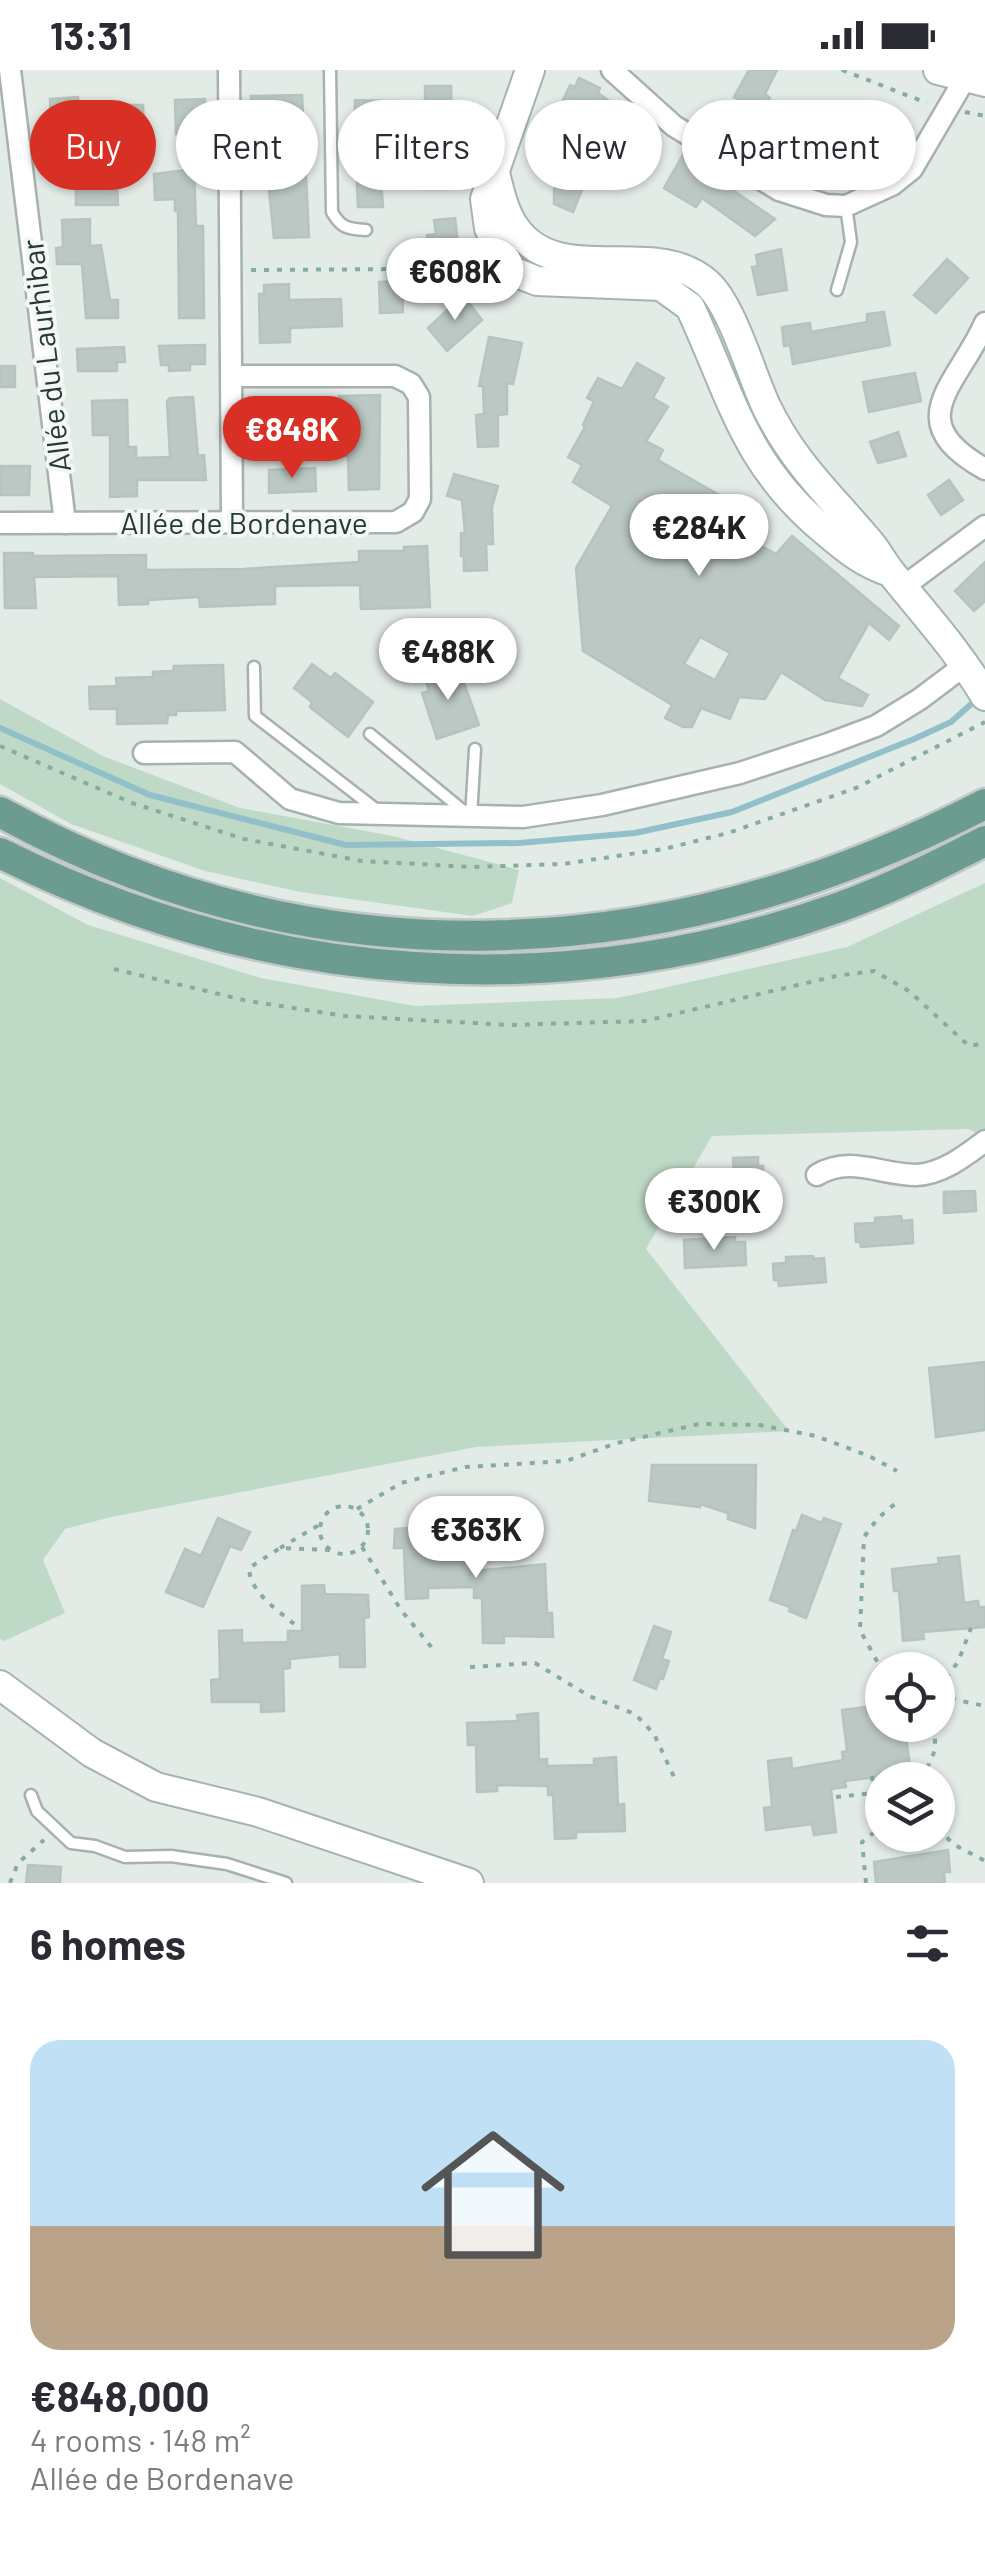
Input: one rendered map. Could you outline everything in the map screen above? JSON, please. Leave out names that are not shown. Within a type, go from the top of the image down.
[{"type":"main road","points":[[0,812],[97,862],[243,908],[389,932],[502,936],[635,924],[768,894],[874,857],[985,804]]},
{"type":"main road","points":[[0,853],[99,899],[211,935],[340,960],[473,970],[584,965],[735,938],[843,906],[985,841]]},
{"type":"street","name":"Allée du Laurhibar","points":[[10,70],[66,523]]},
{"type":"street","points":[[229,70],[232,521]]},
{"type":"street","points":[[505,143],[529,70]]},
{"type":"street","points":[[612,70],[674,126],[780,190],[826,206],[846,206],[892,185],[912,169],[965,75]]},
{"type":"street","points":[[489,190],[488,228],[512,271],[537,280],[661,286],[679,296],[690,307],[742,429],[769,475],[796,507],[864,564],[896,580]]},
{"type":"street","points":[[144,753],[235,752],[290,799],[339,813],[523,817],[740,773],[876,726],[920,700],[976,682],[874,546],[791,453],[766,406],[721,300],[708,284],[680,266],[576,259],[538,248],[516,229],[500,190]]},
{"type":"street","points":[[985,324],[942,396],[938,415],[943,434],[958,454],[985,469]]},
{"type":"street","name":"Allée de Bordenave","points":[[0,524],[396,522],[414,512],[420,499],[418,397],[410,384],[395,376],[233,376]]},
{"type":"street","points":[[896,580],[985,526]]},
{"type":"street","points":[[816,1175],[830,1167],[848,1164],[916,1175],[936,1171],[955,1163],[985,1141]]},
{"type":"street","points":[[0,1685],[92,1753],[156,1787],[258,1812],[470,1883]]},
{"type":"lane","points":[[330,70],[332,212],[340,225],[366,230]]},
{"type":"lane","points":[[837,290],[851,242],[846,206]]},
{"type":"lane","points":[[254,667],[256,716],[382,814]]},
{"type":"lane","points":[[370,734],[471,817]]},
{"type":"lane","points":[[471,817],[475,748]]},
{"type":"lane","points":[[31,1795],[37,1811],[71,1843],[125,1856],[171,1856],[227,1864],[286,1883]]},
{"type":"path","points":[[842,70],[869,83],[985,116]]},
{"type":"path","points":[[232,270],[405,270],[496,281],[512,271]]},
{"type":"path","points":[[114,968],[248,1001],[346,1016],[510,1026],[645,1021],[836,976],[874,971],[909,991],[968,1046],[985,1043]]},
{"type":"path","points":[[294,1624],[256,1589],[249,1568],[320,1524],[336,1508],[356,1509],[401,1483],[465,1467],[566,1460],[616,1443],[699,1424],[760,1425],[816,1436],[898,1471]]},
{"type":"path","points":[[872,1652],[860,1630],[864,1537],[878,1518],[896,1504]]},
{"type":"path","points":[[280,1548],[330,1550],[345,1555],[362,1547],[368,1527],[356,1509]]},
{"type":"path","points":[[320,1524],[320,1536],[330,1550]]},
{"type":"path","points":[[362,1547],[401,1610],[433,1649]]},
{"type":"path","points":[[955,1666],[971,1628]]},
{"type":"path","points":[[470,1667],[536,1663],[589,1696],[635,1714],[654,1734],[674,1777]]},
{"type":"path","points":[[955,1700],[985,1706]]},
{"type":"path","points":[[836,1796],[865,1794]]},
{"type":"path","points":[[10,1883],[18,1863],[55,1830]]},
{"type":"path","points":[[865,1840],[862,1842],[866,1883]]},
{"type":"path","points":[[955,1845],[985,1861]]},
{"type":"green space","points":[[0,699],[105,757],[240,808],[393,836],[519,870],[512,903],[473,916],[301,892],[205,871],[71,824],[0,784]]},
{"type":"green space","points":[[0,878],[88,925],[261,978],[415,1006],[618,998],[847,947],[985,883],[985,1136],[968,1129],[712,1136],[646,1249],[789,1431],[476,1447],[65,1529],[43,1560],[65,1613],[4,1641],[0,1639]]},
{"type":"building","points":[[749,70],[777,70],[765,94],[769,100],[734,97]]},
{"type":"building","points":[[579,78],[600,88],[598,93],[608,100],[563,100],[570,85],[575,87]]},
{"type":"building","points":[[425,86],[451,86],[451,100],[425,100]]},
{"type":"building","points":[[302,95],[302,100],[251,100],[251,96]]},
{"type":"building","points":[[682,156],[682,190],[733,190],[775,219],[755,236],[702,198],[696,207],[664,188]]},
{"type":"building","points":[[176,171],[176,190],[195,190],[196,226],[203,226],[204,318],[179,318],[178,211],[175,199],[155,200],[156,174]]},
{"type":"building","points":[[76,190],[117,190],[118,205],[76,205]]},
{"type":"building","points":[[307,190],[309,237],[274,238],[269,191]]},
{"type":"building","points":[[357,190],[382,190],[383,207],[358,207]]},
{"type":"building","points":[[554,190],[582,190],[573,212],[554,204]]},
{"type":"building","points":[[455,218],[459,253],[429,252],[427,235],[436,234],[434,220]]},
{"type":"building","points":[[90,219],[90,246],[101,245],[110,300],[118,300],[118,318],[86,318],[82,264],[57,264],[56,248],[63,247],[62,220]]},
{"type":"building","points":[[781,249],[787,290],[758,295],[752,267],[758,266],[756,255]]},
{"type":"building","points":[[947,259],[968,278],[936,313],[914,295]]},
{"type":"building","points":[[402,281],[403,312],[380,313],[379,282]]},
{"type":"building","points":[[289,284],[289,300],[341,299],[342,326],[290,328],[290,342],[260,343],[259,294],[264,294],[264,285]]},
{"type":"building","points":[[463,295],[482,320],[447,351],[428,328]]},
{"type":"building","points":[[884,312],[890,345],[793,364],[790,345],[784,346],[782,327],[810,323],[811,332],[867,322],[867,314]]},
{"type":"building","points":[[489,337],[522,343],[513,384],[507,383],[507,414],[498,415],[498,446],[478,447],[476,415],[484,414],[483,386],[479,386]]},
{"type":"building","points":[[205,345],[205,364],[190,364],[190,370],[169,371],[169,365],[161,365],[159,346]]},
{"type":"building","points":[[124,347],[125,362],[117,362],[117,371],[78,371],[77,349]]},
{"type":"building","points":[[637,363],[664,378],[653,398],[668,407],[646,441],[663,450],[658,460],[749,512],[754,542],[776,554],[792,536],[899,626],[889,640],[869,623],[838,678],[868,695],[862,706],[825,700],[781,672],[765,699],[739,697],[730,719],[701,708],[692,727],[683,727],[665,718],[672,705],[583,651],[576,568],[612,506],[573,482],[582,465],[568,457],[585,427],[594,401],[587,398],[598,378],[622,389]],"holes":[[[700,637],[730,653],[715,680],[684,664]]]},
{"type":"building","points":[[0,366],[15,366],[15,387],[0,387]]},
{"type":"building","points":[[915,373],[921,401],[869,412],[863,382]]},
{"type":"building","points":[[380,395],[379,489],[349,490],[348,456],[310,456],[311,428],[274,429],[272,400],[310,402],[339,396]]},
{"type":"building","points":[[193,397],[198,456],[204,455],[206,480],[137,480],[137,496],[110,497],[110,435],[93,435],[92,401],[127,400],[128,447],[136,447],[136,458],[170,457],[167,401]]},
{"type":"building","points":[[898,432],[906,456],[878,463],[870,442]]},
{"type":"building","points":[[0,466],[30,466],[29,495],[0,495]]},
{"type":"building","points":[[315,468],[316,491],[269,493],[269,470]]},
{"type":"building","points":[[454,474],[498,486],[492,507],[493,544],[486,544],[487,570],[464,571],[462,500],[447,496]]},
{"type":"building","points":[[949,480],[963,500],[941,515],[928,495]]},
{"type":"building","points":[[427,546],[430,607],[361,609],[360,585],[275,586],[275,604],[200,607],[199,597],[119,605],[118,576],[34,577],[36,608],[5,608],[4,553],[146,555],[146,570],[243,569],[359,562],[359,551],[404,551],[404,547]]},
{"type":"building","points":[[985,562],[985,601],[974,611],[955,591]]},
{"type":"building","points":[[312,664],[331,678],[335,673],[373,702],[348,737],[310,707],[312,702],[294,688]]},
{"type":"building","points":[[452,664],[459,681],[463,680],[479,725],[437,739],[422,693],[429,691],[424,673]]},
{"type":"building","points":[[223,665],[225,710],[176,711],[176,715],[168,715],[167,723],[117,724],[117,709],[90,709],[89,687],[117,686],[116,678],[153,677],[153,672],[173,671],[174,666]]},
{"type":"building","points":[[758,1157],[758,1166],[763,1166],[764,1200],[741,1202],[741,1176],[734,1176],[733,1158]]},
{"type":"building","points":[[975,1191],[976,1211],[944,1213],[944,1192]]},
{"type":"building","points":[[901,1216],[902,1221],[912,1220],[913,1243],[861,1247],[856,1242],[855,1224]]},
{"type":"building","points":[[735,1237],[735,1242],[745,1242],[746,1265],[685,1268],[684,1240]]},
{"type":"building","points":[[786,1257],[824,1258],[826,1282],[779,1286],[778,1280],[774,1280],[773,1264],[786,1263]]},
{"type":"building","points":[[985,1362],[985,1430],[936,1437],[929,1368]]},
{"type":"building","points":[[652,1465],[756,1465],[755,1528],[700,1504],[649,1501]]},
{"type":"building","points":[[802,1515],[822,1523],[824,1518],[841,1524],[806,1618],[770,1600],[793,1530],[796,1531]]},
{"type":"building","points":[[218,1518],[250,1532],[241,1550],[230,1546],[203,1607],[166,1592],[185,1549],[201,1556]]},
{"type":"building","points":[[466,1518],[468,1558],[474,1558],[474,1571],[545,1564],[547,1613],[552,1613],[553,1637],[504,1636],[504,1643],[483,1643],[482,1598],[474,1598],[474,1587],[428,1588],[428,1598],[406,1599],[404,1548],[394,1548],[395,1529],[445,1526],[445,1519]]},
{"type":"building","points":[[959,1556],[964,1603],[978,1601],[979,1607],[985,1607],[985,1627],[923,1632],[924,1639],[903,1641],[899,1591],[894,1591],[892,1569],[939,1564],[938,1558]]},
{"type":"building","points":[[324,1585],[325,1594],[368,1595],[369,1617],[364,1618],[365,1667],[340,1667],[340,1654],[290,1659],[290,1668],[283,1669],[284,1711],[261,1712],[261,1702],[212,1702],[211,1680],[220,1679],[219,1631],[242,1630],[242,1643],[288,1642],[288,1631],[302,1631],[302,1586]]},
{"type":"building","points":[[654,1626],[671,1632],[662,1659],[669,1661],[656,1689],[634,1680]]},
{"type":"building","points":[[865,1707],[865,1742],[907,1742],[910,1762],[865,1762],[865,1779],[845,1781],[846,1787],[831,1789],[836,1832],[814,1835],[812,1824],[766,1830],[764,1808],[772,1807],[768,1761],[791,1758],[792,1769],[843,1760],[842,1752],[847,1751],[842,1710]]},
{"type":"building","points":[[538,1713],[539,1760],[547,1759],[547,1766],[594,1765],[594,1759],[616,1757],[618,1805],[624,1804],[625,1831],[576,1832],[576,1838],[555,1839],[553,1795],[548,1795],[548,1786],[497,1785],[497,1791],[477,1792],[476,1745],[468,1745],[467,1723],[518,1721],[517,1715]]},
{"type":"building","points":[[948,1852],[950,1872],[944,1872],[945,1883],[876,1883],[874,1862]]},
{"type":"building","points":[[28,1865],[61,1867],[60,1883],[26,1883]]},
{"type":"waterway","points":[[0,728],[150,795],[346,845],[519,843],[635,833],[732,812],[951,722],[978,698]]}]
